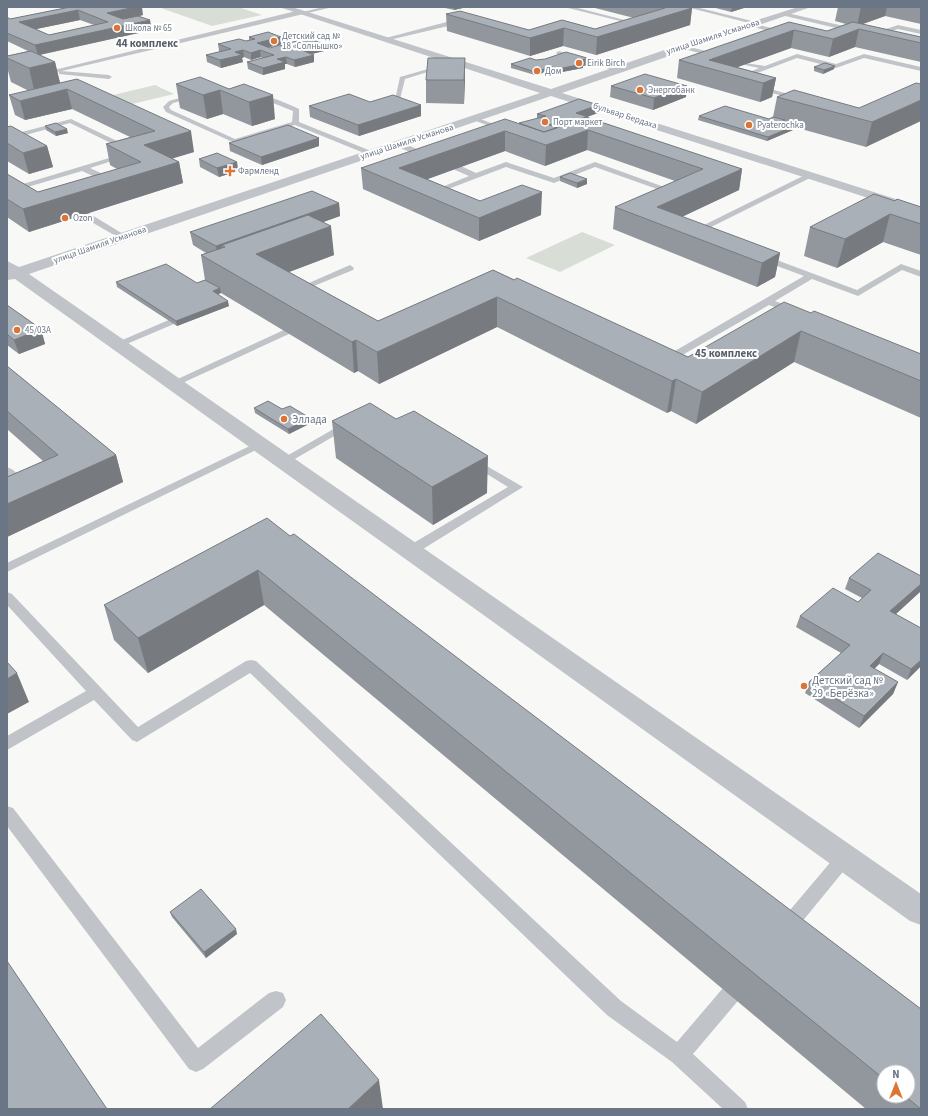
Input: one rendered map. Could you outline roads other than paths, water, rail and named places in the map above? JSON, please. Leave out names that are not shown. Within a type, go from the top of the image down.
[{"type":"street","name":"бульвар Бердаха","points":[[283,7],[921,211]]},
{"type":"street","name":"улица Шамиля Усманова","points":[[10,271],[124,237],[475,119],[682,47],[806,7]]},
{"type":"street","points":[[10,271],[174,383],[921,911]]},
{"type":"lane","points":[[49,72],[330,7]]},
{"type":"lane","points":[[567,7],[637,24],[622,29]]},
{"type":"lane","points":[[689,7],[792,34]]},
{"type":"lane","points":[[783,14],[874,35],[898,27],[921,32]]},
{"type":"lane","points":[[384,39],[454,22],[467,24]]},
{"type":"lane","points":[[682,47],[724,58]]},
{"type":"lane","points":[[559,53],[617,69]]},
{"type":"lane","points":[[809,102],[733,80],[797,56],[836,66],[864,56],[921,69]]},
{"type":"lane","points":[[397,99],[402,78],[457,62]]},
{"type":"lane","points":[[747,64],[765,68]]},
{"type":"lane","points":[[42,71],[109,77]]},
{"type":"lane","points":[[202,94],[171,102],[166,107],[168,111],[235,141],[295,123],[372,153]]},
{"type":"lane","points":[[248,97],[269,99],[297,110],[295,123]]},
{"type":"lane","points":[[475,119],[513,133]]},
{"type":"lane","points":[[7,138],[71,121],[136,152],[17,187],[50,205],[117,184],[83,168]]},
{"type":"lane","points":[[398,144],[435,159]]},
{"type":"lane","points":[[450,198],[436,191],[506,164],[554,181],[595,164],[674,192]]},
{"type":"lane","points":[[458,168],[476,176]]},
{"type":"lane","points":[[709,237],[694,232],[810,176]]},
{"type":"lane","points":[[62,201],[71,206]]},
{"type":"lane","points":[[84,214],[124,237]]},
{"type":"lane","points":[[753,254],[858,293],[901,267],[921,274]]},
{"type":"lane","points":[[327,296],[307,286],[350,268]]},
{"type":"lane","points":[[654,353],[668,359],[811,276]]},
{"type":"lane","points":[[768,301],[804,316]]},
{"type":"lane","points":[[118,344],[171,322]]},
{"type":"lane","points":[[174,383],[286,332]]},
{"type":"lane","points":[[284,461],[338,430]]},
{"type":"lane","points":[[7,568],[260,444]]},
{"type":"lane","points":[[410,551],[517,488],[464,455]]},
{"type":"lane","points":[[7,597],[137,736],[251,665],[614,1008],[679,1055],[738,1109]]},
{"type":"lane","points":[[7,744],[96,692]]},
{"type":"lane","points":[[7,813],[196,1062],[276,1000]]},
{"type":"lane","points":[[775,941],[845,858]]},
{"type":"lane","points":[[679,1055],[730,995]]},
{"type":"place","name":"Школа № 65","points":[[117,28]]},
{"type":"place","name":"Детский сад № 18 «Солнышко»","points":[[274,41]]},
{"type":"place","name":"Eirik Birch","points":[[579,63]]},
{"type":"place","name":"Дом","points":[[537,71]]},
{"type":"place","name":"Энергобанк","points":[[640,90]]},
{"type":"place","name":"Порт маркет","points":[[545,122]]},
{"type":"place","name":"Pyaterochka","points":[[749,125]]},
{"type":"place","name":"Фармленд","points":[[230,171]]},
{"type":"place","name":"Ozon","points":[[65,218]]},
{"type":"place","name":"45/03А","points":[[17,330]]},
{"type":"place","name":"Эллада","points":[[284,419]]},
{"type":"place","name":"Детский сад № 29 «Берёзка»","points":[[804,686]]},
{"type":"district","name":"44 комплекс","points":[[147,43]]},
{"type":"district","name":"45 комплекс","points":[[726,353]]}]
